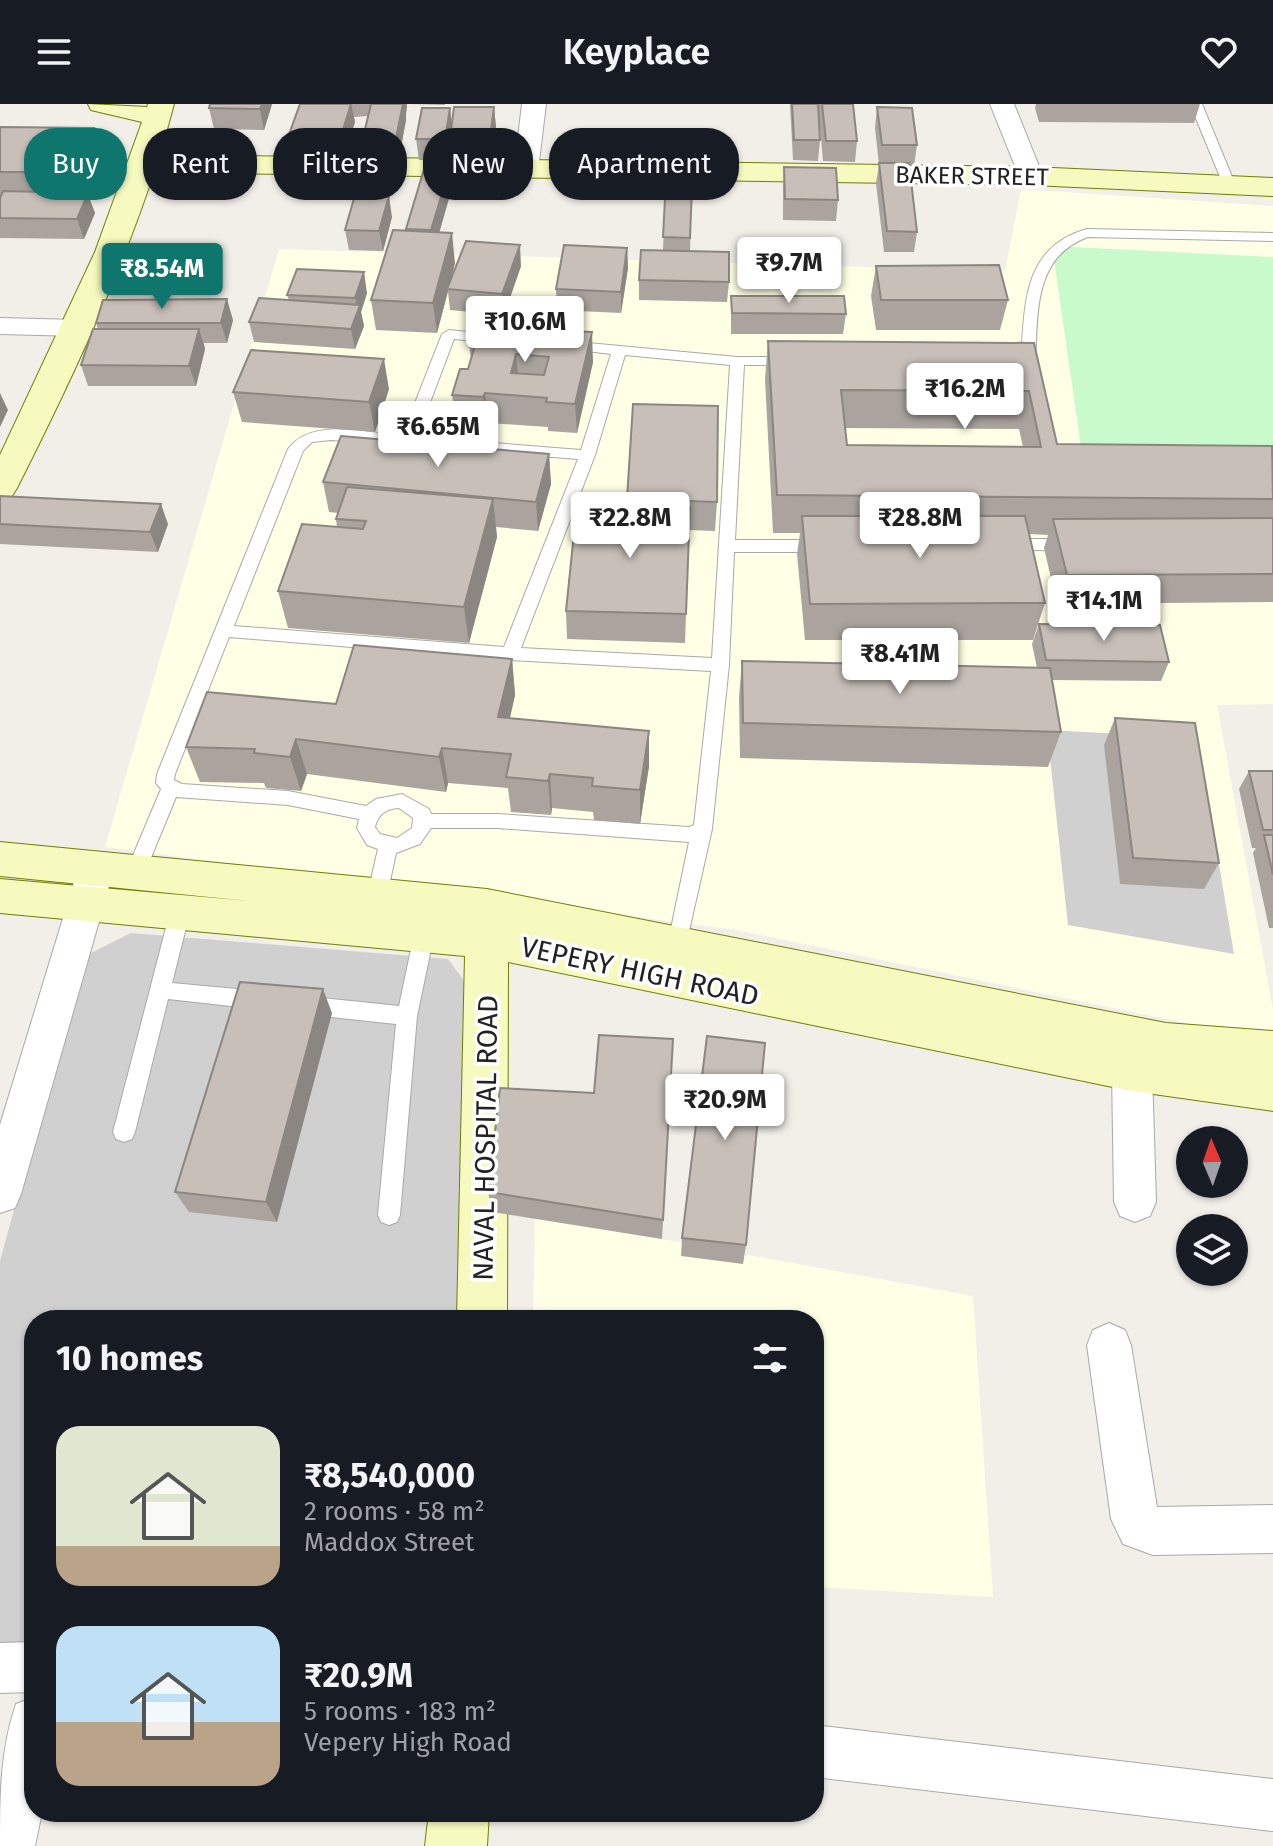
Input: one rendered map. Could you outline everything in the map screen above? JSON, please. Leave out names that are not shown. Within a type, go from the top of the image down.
[{"type":"street","points":[[101,104],[159,111]]},
{"type":"street","points":[[531,128],[534,104]]},
{"type":"street","points":[[1002,104],[1031,176]]},
{"type":"street","name":"BAKER STREET","points":[[257,165],[423,168]]},
{"type":"street","points":[[0,488],[61,369],[143,166]]},
{"type":"street","name":"BAKER STREET","points":[[533,170],[1031,176],[1273,187]]},
{"type":"street","points":[[0,326],[78,328]]},
{"type":"street","name":"VEPERY HIGH ROAD","points":[[0,859],[105,881],[678,943],[1166,1043],[1273,1051]]},
{"type":"street","points":[[0,1194],[105,881]]},
{"type":"street","name":"VEPERY HIGH ROAD","points":[[0,896],[105,881],[180,912],[373,912],[424,935],[488,924],[1132,1071],[1273,1090]]},
{"type":"street","name":"NAVAL HOSPITAL ROAD","points":[[482,1310],[488,924]]},
{"type":"street","points":[[1132,1071],[1135,1202]]},
{"type":"street","points":[[1109,1345],[1135,1519],[1140,1527],[1153,1531],[1273,1529]]},
{"type":"street","points":[[0,1668],[24,1667]]},
{"type":"street","points":[[824,1752],[1273,1805]]},
{"type":"street","points":[[9,1846],[24,1772]]},
{"type":"street","points":[[456,1846],[458,1822]]},
{"type":"lane","points":[[1196,104],[1229,184]]},
{"type":"lane","points":[[1013,363],[1028,363],[1034,294],[1043,267],[1059,245],[1087,233],[1273,237]]},
{"type":"lane","points":[[408,441],[449,334],[511,340]]},
{"type":"lane","points":[[557,344],[737,361],[813,361]]},
{"type":"lane","points":[[510,654],[587,455],[619,350]]},
{"type":"lane","points":[[678,943],[700,833],[706,822],[720,665],[737,361]]},
{"type":"lane","points":[[424,821],[417,808],[402,801],[383,804],[369,814],[288,798],[170,789],[165,783],[300,441],[308,437],[331,435],[587,455]]},
{"type":"lane","points":[[992,545],[1086,545]]},
{"type":"lane","points":[[726,546],[836,546]]},
{"type":"lane","points":[[225,631],[510,654],[720,665]]},
{"type":"lane","points":[[105,881],[170,789]]},
{"type":"lane","points":[[369,814],[368,834],[388,846],[413,840],[424,821]]},
{"type":"lane","points":[[424,821],[498,821],[700,833]]},
{"type":"lane","points":[[373,912],[388,846]]},
{"type":"lane","points":[[124,1132],[180,912]]},
{"type":"lane","points":[[389,1215],[407,1016],[424,935]]},
{"type":"lane","points":[[160,990],[407,1016]]},
{"type":"shaded area","points":[[1021,189],[1273,206],[1273,704],[1217,705],[1273,1010],[1273,1041],[736,930],[105,847],[279,249],[1005,271]]},
{"type":"shaded area","points":[[1047,730],[1198,738],[1234,954],[1068,925]]},
{"type":"shaded area","points":[[131,933],[448,959],[465,982],[458,1310],[24,1310],[24,1650],[0,1651],[0,1261],[83,957]]},
{"type":"shaded area","points":[[535,1216],[973,1296],[993,1597],[824,1588],[824,1310],[533,1310]]},
{"type":"green space","points":[[1052,246],[1273,257],[1273,465],[1083,461]]},
{"type":"building","points":[[210,104],[262,104],[260,109],[209,108]]},
{"type":"building","points":[[300,104],[351,104],[343,128],[291,128]]},
{"type":"building","points":[[371,104],[403,104],[398,128],[365,128]]},
{"type":"building","points":[[792,104],[818,104],[820,140],[794,140]]},
{"type":"building","points":[[822,104],[853,104],[857,141],[826,141]]},
{"type":"building","points":[[454,107],[494,107],[491,128],[451,128]]},
{"type":"building","points":[[877,107],[912,108],[917,145],[882,145]]},
{"type":"building","points":[[422,108],[450,108],[447,128],[423,128],[423,139],[416,139]]},
{"type":"building","points":[[0,127],[94,128],[24,128],[24,172],[0,172]]},
{"type":"building","points":[[879,163],[909,163],[917,232],[887,231]]},
{"type":"building","points":[[784,167],[836,168],[838,200],[785,199]]},
{"type":"building","points":[[423,173],[423,200],[440,200],[431,230],[406,229]]},
{"type":"building","points":[[3,191],[24,191],[24,200],[85,200],[77,219],[0,218]]},
{"type":"building","points":[[354,200],[388,200],[379,231],[345,230]]},
{"type":"building","points":[[665,200],[691,200],[690,238],[663,237]]},
{"type":"building","points":[[393,230],[452,233],[433,303],[371,300]]},
{"type":"building","points":[[466,241],[520,245],[502,294],[447,289]]},
{"type":"building","points":[[564,245],[627,248],[621,292],[556,289]]},
{"type":"building","points":[[641,250],[729,252],[729,282],[639,280]]},
{"type":"building","points":[[999,265],[1008,300],[881,300],[876,266]]},
{"type":"building","points":[[297,269],[364,272],[355,298],[287,295]]},
{"type":"building","points":[[731,296],[844,296],[846,314],[732,313]]},
{"type":"building","points":[[259,298],[360,305],[351,329],[249,322]]},
{"type":"building","points":[[227,299],[221,323],[96,323],[103,300]]},
{"type":"building","points":[[474,324],[509,326],[508,329],[592,332],[575,404],[546,402],[547,398],[485,393],[483,397],[452,395],[460,369],[468,369],[476,342],[469,342]],"holes":[[[516,354],[549,357],[544,375],[511,373]]]},
{"type":"building","points":[[93,329],[199,329],[189,366],[81,365]]},
{"type":"building","points":[[768,341],[1034,343],[1057,444],[1272,446],[1273,499],[777,495]],"holes":[[[841,390],[1029,391],[1041,447],[847,445]]]},
{"type":"building","points":[[251,350],[384,359],[369,402],[233,392]]},
{"type":"building","points":[[633,404],[718,406],[717,502],[627,499]]},
{"type":"building","points":[[341,436],[549,454],[536,502],[323,482]]},
{"type":"building","points":[[347,487],[493,499],[464,607],[278,591],[302,524],[363,529],[366,521],[336,519]]},
{"type":"building","points":[[0,496],[161,504],[150,532],[0,524]]},
{"type":"building","points":[[577,504],[690,507],[686,614],[566,611]]},
{"type":"building","points":[[802,516],[1025,516],[1045,603],[810,604]]},
{"type":"building","points":[[1273,518],[1273,574],[1067,575],[1053,519]]},
{"type":"building","points":[[1039,624],[1160,625],[1169,662],[1046,660]]},
{"type":"building","points":[[354,645],[512,659],[498,717],[649,731],[640,790],[592,786],[593,778],[550,774],[548,781],[506,777],[511,754],[442,748],[439,757],[296,739],[290,757],[254,753],[255,749],[186,747],[207,692],[336,704]]},
{"type":"building","points":[[742,661],[1050,668],[1061,732],[743,723]]},
{"type":"building","points":[[1115,718],[1195,723],[1219,863],[1133,858]]},
{"type":"building","points":[[1249,771],[1273,771],[1273,830],[1263,830]]},
{"type":"building","points":[[1264,835],[1273,835],[1273,875]]},
{"type":"building","points":[[240,982],[323,989],[266,1202],[175,1192]]},
{"type":"building","points":[[599,1035],[673,1039],[663,1220],[488,1192],[500,1088],[594,1093]]},
{"type":"building","points":[[707,1036],[765,1043],[746,1245],[682,1238]]}]
